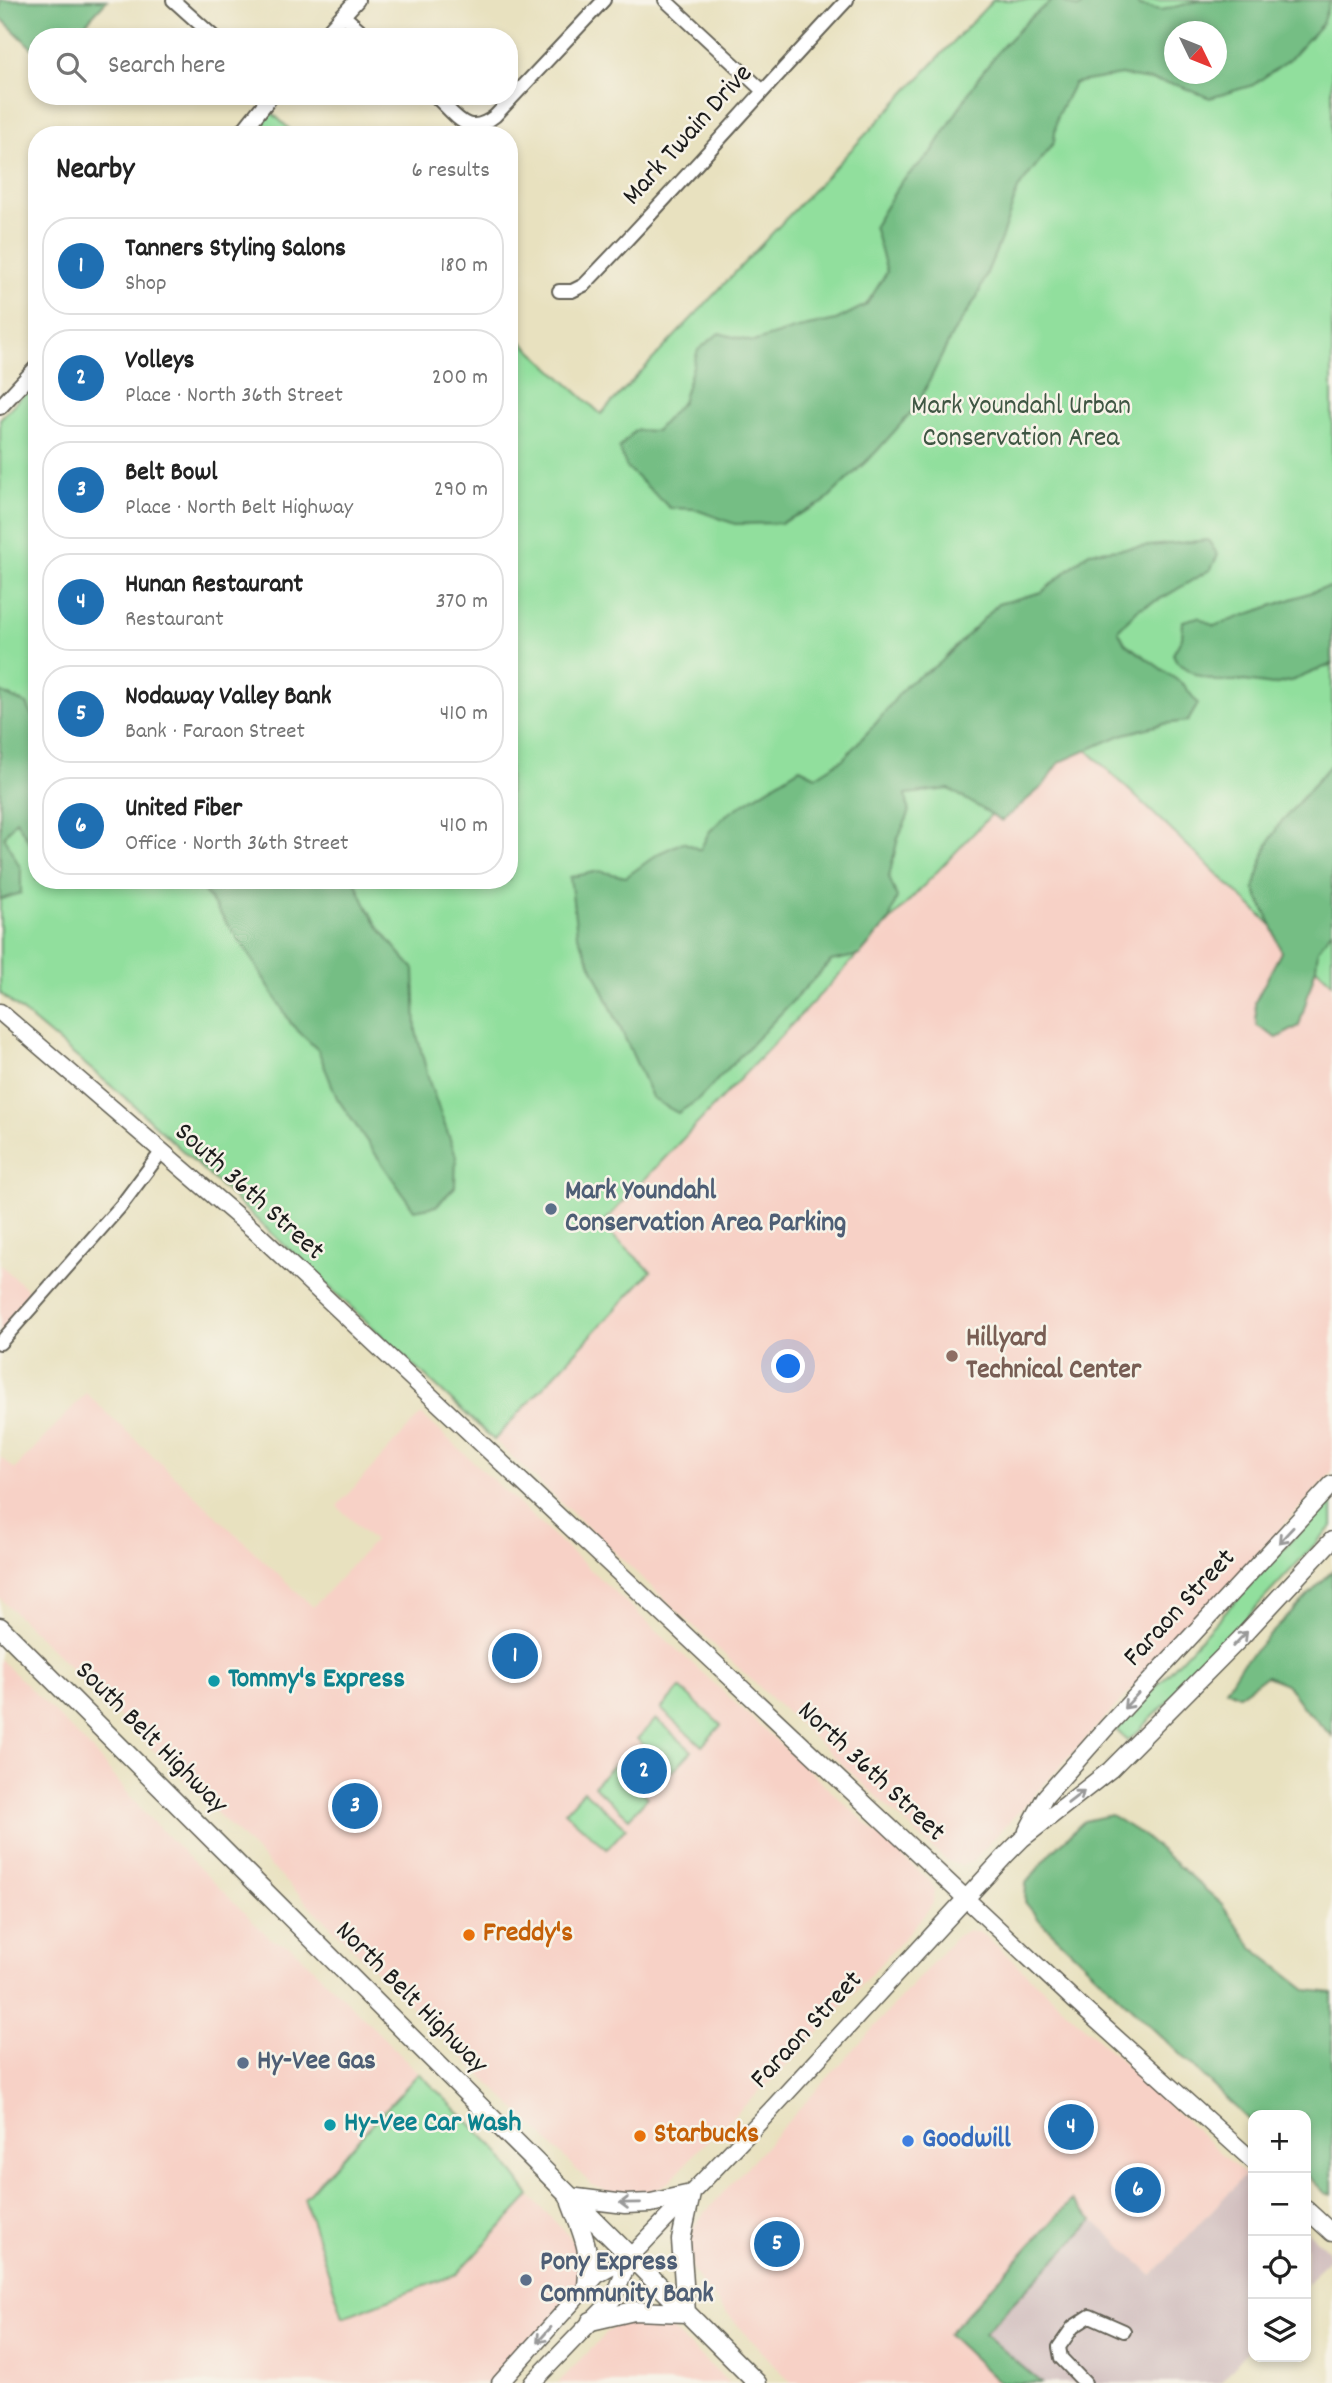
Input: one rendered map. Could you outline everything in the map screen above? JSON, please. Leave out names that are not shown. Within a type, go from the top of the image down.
[{"type":"main road","name":"South 36th Street","points":[[0,1012],[257,1233],[454,1420]]},
{"type":"main road","name":"North 36th Street","points":[[454,1420],[1075,2001],[1248,2157]]},
{"type":"main road","name":"Faraon Street","points":[[1022,1839],[1045,1797],[1332,1484]]},
{"type":"main road","name":"Faraon Street","points":[[500,2383],[597,2275],[630,2257],[691,2194],[1022,1839],[1110,1770],[1238,1641],[1332,1540]]},
{"type":"main road","name":"South Belt Highway","points":[[0,1627],[263,1889]]},
{"type":"main road","name":"North Belt Highway","points":[[263,1889],[757,2383]]},
{"type":"main road","points":[[587,2286],[590,2265],[588,2251],[569,2197],[625,2204],[652,2203],[691,2194],[681,2239],[686,2313],[634,2311],[591,2321]]},
{"type":"main road","points":[[1311,2214],[1332,2233]]},
{"type":"main road","name":"Faraon Street","points":[[532,2383],[614,2298],[630,2257]]},
{"type":"street","points":[[173,0],[204,28]]},
{"type":"street","points":[[331,28],[356,0]]},
{"type":"street","points":[[518,92],[604,0]]},
{"type":"street","points":[[665,0],[763,91]]},
{"type":"street","name":"Mark Twain Drive","points":[[559,291],[572,291],[584,285],[644,224],[848,0]]},
{"type":"street","points":[[343,15],[358,28]]},
{"type":"street","points":[[247,126],[264,105]]},
{"type":"street","points":[[445,105],[463,122],[472,126]]},
{"type":"street","points":[[479,126],[484,125],[505,105]]},
{"type":"street","points":[[0,407],[28,377]]},
{"type":"street","points":[[0,1343],[120,1207],[162,1151]]},
{"type":"street","points":[[1084,2383],[1061,2358],[1059,2347],[1073,2327],[1090,2316],[1124,2331]]},
{"type":"shaded area","name":"Hillyard Technical Center","points":[[1069,732],[1332,983],[1332,1473],[973,1861],[961,1865],[949,1862],[933,1849],[494,1440],[651,1271],[601,1225]]},
{"type":"shaded area","points":[[0,1264],[34,1296],[0,1334]]},
{"type":"shaded area","points":[[86,1393],[313,1607],[374,1541],[337,1506],[421,1414],[931,1883],[934,1891],[933,1902],[798,2055],[699,2149],[669,2182],[636,2197],[611,2193],[592,2185],[0,1598],[0,1457],[15,1469]]},
{"type":"shaded area","points":[[0,1659],[92,1750],[144,1813],[272,1940],[290,1946],[300,1955],[419,2073],[304,2198],[457,2274],[530,2196],[584,2254],[584,2281],[495,2383],[0,2383]]},
{"type":"shaded area","points":[[969,1930],[989,1939],[1245,2175],[1152,2275],[1072,2201],[948,2334],[1000,2383],[791,2383],[702,2286],[692,2269],[690,2239],[694,2228],[700,2218],[957,1936]]},
{"type":"shaded area","points":[[1245,2175],[1248,2178],[1248,2351],[1220,2383],[1041,2383],[984,2333],[1093,2220],[1152,2275]]},
{"type":"shaded area","points":[[1311,2235],[1327,2249],[1330,2257],[1311,2280]]},
{"type":"shaded area","points":[[640,2317],[670,2328],[729,2383],[558,2383],[616,2324]]},
{"type":"green space","points":[[0,0],[107,0],[81,28],[28,28],[28,44],[0,17]]},
{"type":"green space","name":"Mark Youndahl Urban Conservation Area","points":[[993,0],[1332,0],[1332,983],[1069,733],[601,1225],[651,1271],[494,1440],[129,1101],[0,993],[0,419],[28,389],[28,889],[518,889],[518,338],[601,414]]},
{"type":"green space","points":[[1053,0],[1079,8],[1086,0],[1135,0],[1140,6],[1162,10],[1202,0],[1330,0],[1322,24],[1290,59],[1253,85],[1210,98],[1171,84],[1227,84],[1227,21],[1164,21],[1164,83],[1121,75],[1074,83],[1057,116],[1054,142],[1018,189],[977,297],[952,335],[917,406],[876,452],[823,503],[781,523],[735,524],[694,509],[670,508],[627,468],[619,448],[635,430],[656,431],[682,402],[698,350],[719,333],[753,342],[836,320],[866,305],[887,272],[874,226],[901,182],[932,152],[978,78],[1002,47],[1030,18]]},
{"type":"green space","points":[[271,112],[286,126],[259,126]]},
{"type":"green space","points":[[1208,540],[1218,555],[1211,569],[1138,609],[1118,630],[1125,643],[1184,685],[1198,704],[1188,721],[1163,724],[1121,735],[1060,762],[1043,786],[1002,821],[949,789],[906,794],[909,814],[898,838],[889,877],[897,897],[889,921],[860,955],[831,961],[699,1099],[678,1113],[653,1099],[577,934],[570,877],[599,871],[626,877],[659,853],[683,842],[700,850],[709,832],[726,815],[800,768],[816,776],[843,759],[907,684],[940,663],[998,604],[1042,592],[1089,552]]},
{"type":"green space","points":[[1332,587],[1332,664],[1294,680],[1273,685],[1215,681],[1195,674],[1177,662],[1173,654],[1182,638],[1183,621],[1198,617],[1214,626]]},
{"type":"green space","points":[[0,692],[28,706],[28,840],[16,820],[4,837],[21,869],[21,893],[2,899]]},
{"type":"green space","points":[[1332,763],[1332,930],[1318,950],[1316,967],[1299,1026],[1277,1038],[1257,1026],[1255,1002],[1281,952],[1254,889],[1266,848],[1278,826]]},
{"type":"green space","points":[[202,889],[359,889],[380,928],[414,969],[416,1031],[430,1084],[456,1156],[455,1187],[436,1206],[414,1210],[337,1098],[318,1050],[292,1025],[247,951]]},
{"type":"green space","points":[[1332,1496],[1332,1526],[1128,1741],[1116,1730]]},
{"type":"green space","points":[[1332,1571],[1332,1736],[1303,1707],[1286,1684],[1266,1676],[1239,1695],[1226,1689],[1240,1666]]},
{"type":"green space","points":[[680,1688],[721,1725],[702,1746],[661,1709]]},
{"type":"green space","points":[[656,1719],[692,1751],[672,1772],[637,1739]]},
{"type":"green space","points":[[613,1765],[648,1797],[629,1818],[594,1786]]},
{"type":"green space","points":[[584,1791],[626,1828],[607,1849],[565,1812]]},
{"type":"green space","points":[[1111,1815],[1144,1836],[1222,1904],[1253,1948],[1307,1990],[1332,1993],[1332,2195],[1325,2193],[1311,2179],[1311,2110],[1248,2110],[1248,2119],[1041,1922],[1025,1902],[1026,1883],[1051,1853],[1084,1821]]},
{"type":"green space","points":[[419,2073],[496,2149],[530,2196],[457,2274],[343,2317],[304,2198]]},
{"type":"green space","points":[[1072,2200],[1093,2220],[984,2333],[1041,2383],[1000,2383],[948,2334]]},
{"type":"place","name":"Mark Youndahl Conservation Area Parking","points":[[551,1209]]},
{"type":"place","name":"Hillyard Technical Center","points":[[952,1356]]},
{"type":"place","name":"Tanners Styling Salons","points":[[515,1656]]},
{"type":"place","name":"Tommy's Express","points":[[214,1681]]},
{"type":"place","name":"Volleys","points":[[644,1771]]},
{"type":"place","name":"Belt Bowl","points":[[355,1806]]},
{"type":"place","name":"Freddy's","points":[[469,1935]]},
{"type":"place","name":"Hy-Vee Gas","points":[[243,2063]]},
{"type":"place","name":"Hy-Vee Car Wash","points":[[330,2125]]},
{"type":"place","name":"Hunan Restaurant","points":[[1071,2127]]},
{"type":"place","name":"Starbucks","points":[[640,2136]]},
{"type":"place","name":"Goodwill","points":[[908,2141]]},
{"type":"place","name":"United Fiber","points":[[1138,2190]]},
{"type":"place","name":"Nodaway Valley Bank","points":[[777,2244]]},
{"type":"place","name":"Pony Express Community Bank","points":[[526,2280]]}]
